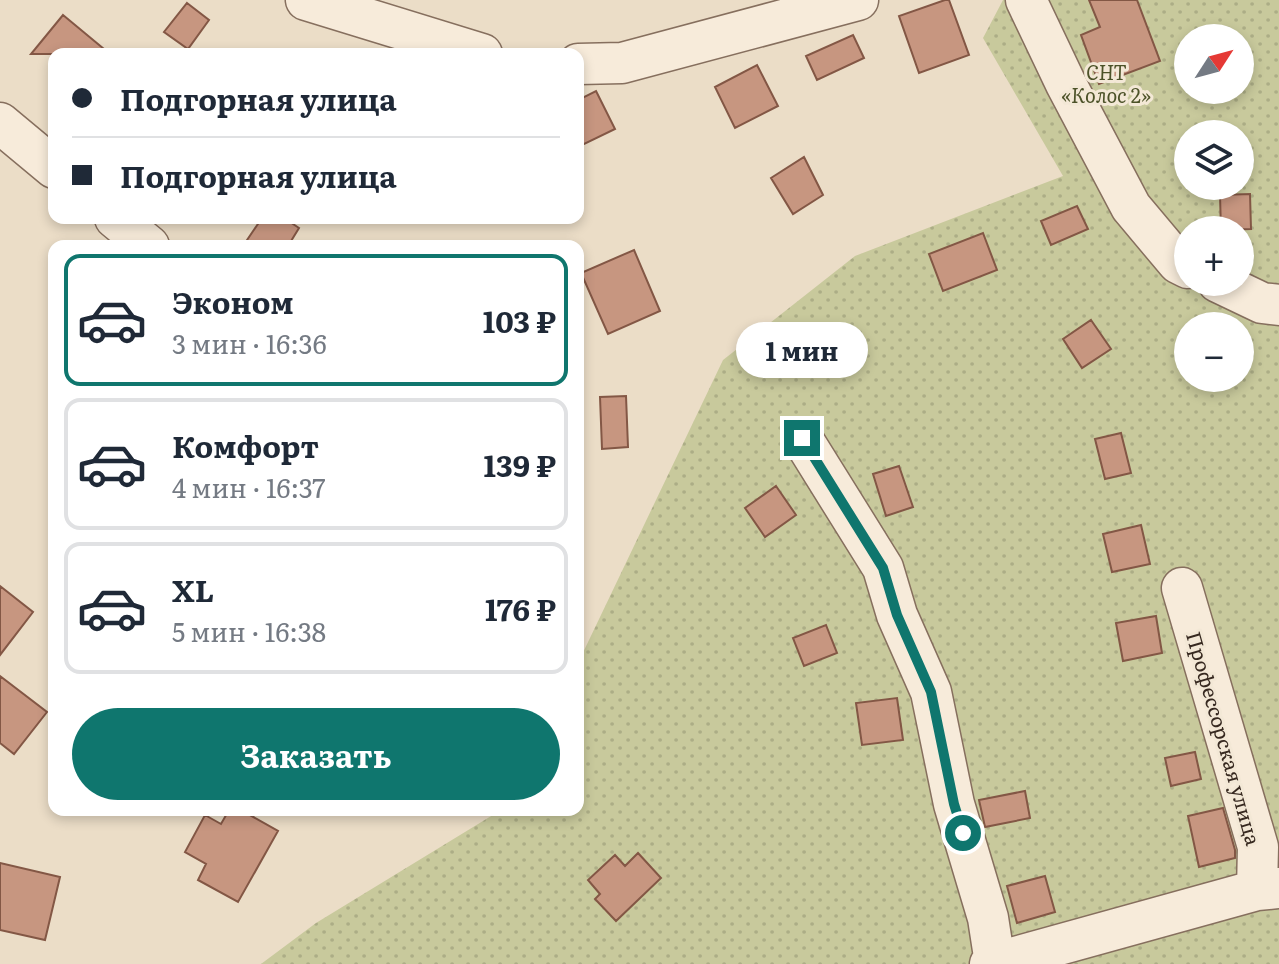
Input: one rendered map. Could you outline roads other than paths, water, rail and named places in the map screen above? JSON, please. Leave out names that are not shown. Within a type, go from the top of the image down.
[{"type":"street","points":[[306,0],[462,48]]},
{"type":"street","points":[[584,64],[622,63],[798,8],[858,0]]},
{"type":"street","points":[[1026,0],[1131,207],[1174,256]]},
{"type":"street","points":[[0,123],[48,163]]},
{"type":"street","points":[[122,224],[142,240]]},
{"type":"street","points":[[1247,296],[1262,303],[1279,305]]},
{"type":"street","points":[[802,438],[883,568],[897,615],[931,692],[954,804],[988,918],[992,964],[1072,953],[1268,889]]},
{"type":"street","name":"Профессорская улица","points":[[1182,588],[1268,889]]},
{"type":"park label","name":"СНТ «Колос 2»","points":[[1106,82]]}]
